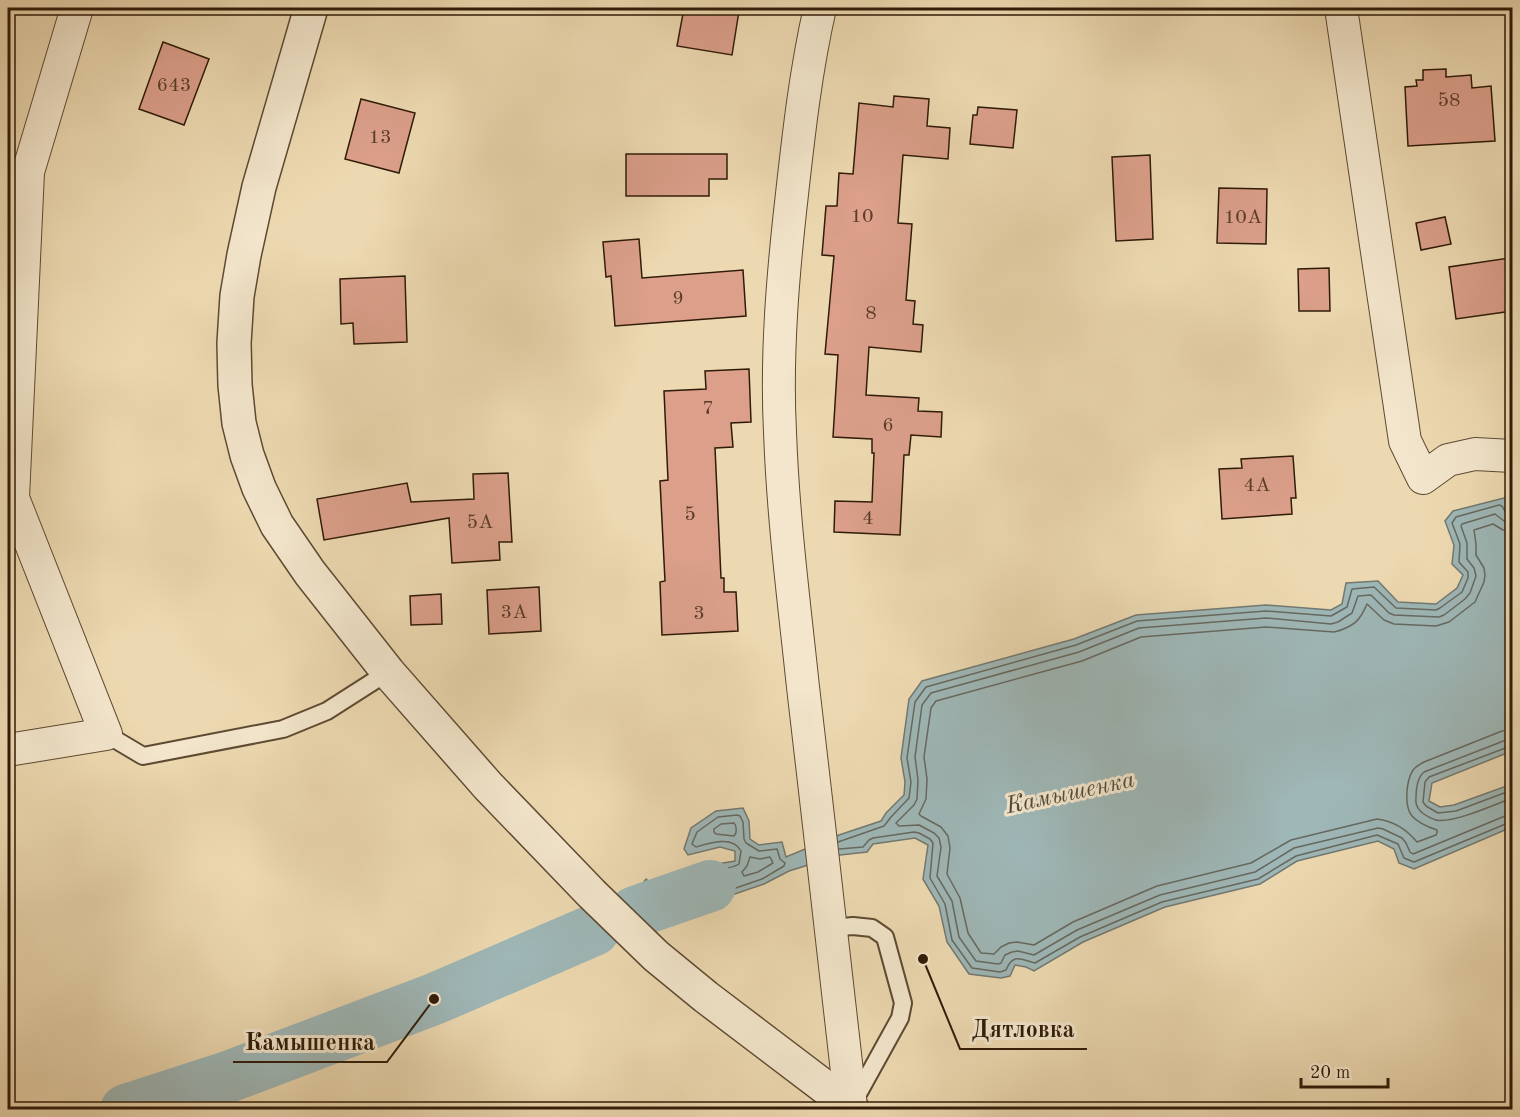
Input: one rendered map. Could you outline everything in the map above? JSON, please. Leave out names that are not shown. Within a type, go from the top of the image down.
[{"type":"street","points":[[8,750],[106,734],[10,498],[18,172],[77,8]]},
{"type":"street","points":[[311,8],[259,187],[237,296],[234,343],[239,423],[259,488],[277,525],[310,573],[388,672],[488,786],[592,894],[656,956],[851,1108]]},
{"type":"street","points":[[820,8],[810,51],[783,266],[779,375],[780,431],[783,489],[851,1108]]},
{"type":"street","points":[[1341,8],[1405,441],[1423,478],[1448,460],[1474,454],[1512,456]]},
{"type":"lane","points":[[106,734],[143,756],[283,729],[327,711],[388,672]]},
{"type":"lane","points":[[831,928],[853,926],[872,928],[885,937],[903,1004],[900,1018],[851,1108]]},
{"type":"water","points":[[1508,497],[1508,508],[1512,509],[1512,751],[1432,783],[1429,801],[1440,807],[1454,805],[1512,784],[1512,827],[1414,869],[1399,863],[1394,849],[1378,841],[1297,861],[1260,884],[1165,907],[1083,942],[1034,971],[1015,965],[1010,976],[1001,978],[969,974],[947,942],[939,906],[923,879],[928,845],[915,838],[873,844],[867,852],[840,855],[789,871],[764,884],[694,908],[675,924],[650,923],[634,895],[646,879],[653,885],[668,883],[705,866],[735,861],[735,851],[720,847],[688,855],[684,849],[691,828],[716,811],[743,808],[749,821],[750,839],[759,845],[782,842],[786,857],[881,821],[904,795],[905,782],[901,758],[909,699],[922,681],[1074,639],[1136,615],[1266,605],[1331,610],[1342,604],[1346,583],[1378,581],[1398,602],[1436,604],[1457,588],[1463,575],[1452,564],[1454,545],[1445,521],[1453,511]]},
{"type":"building","points":[[684,8],[739,11],[732,55],[677,46]]},
{"type":"building","points":[[163,42],[209,59],[184,125],[139,109]]},
{"type":"building","points":[[1446,69],[1446,77],[1471,75],[1472,88],[1491,86],[1495,141],[1408,146],[1405,87],[1417,86],[1416,80],[1423,80],[1423,70]]},
{"type":"building","points":[[894,96],[929,99],[927,126],[950,128],[948,159],[903,155],[898,223],[912,224],[906,300],[915,301],[913,324],[923,325],[921,352],[869,347],[866,395],[919,398],[918,411],[942,412],[941,437],[911,435],[909,455],[904,455],[900,535],[834,532],[835,501],[872,502],[874,453],[872,453],[872,439],[833,437],[838,355],[825,354],[834,256],[822,255],[826,206],[837,206],[839,173],[853,174],[859,103],[893,107]]},
{"type":"building","points":[[361,99],[415,113],[399,173],[345,159]]},
{"type":"building","points":[[978,107],[1017,110],[1013,148],[970,144],[973,115],[977,115]]},
{"type":"building","points":[[626,154],[727,154],[727,179],[709,179],[709,196],[626,196]]},
{"type":"building","points":[[1150,155],[1153,239],[1116,241],[1112,157]]},
{"type":"building","points":[[1219,188],[1267,189],[1266,244],[1217,243]]},
{"type":"building","points":[[1445,217],[1451,244],[1421,250],[1416,223]]},
{"type":"building","points":[[639,239],[642,278],[743,270],[746,316],[615,326],[611,276],[606,277],[603,242]]},
{"type":"building","points":[[1509,258],[1512,311],[1456,319],[1449,267]]},
{"type":"building","points":[[1329,268],[1330,311],[1299,311],[1298,269]]},
{"type":"building","points":[[405,276],[407,342],[354,344],[353,323],[341,324],[340,279]]},
{"type":"building","points":[[749,369],[751,422],[731,423],[733,447],[715,448],[721,578],[724,578],[724,592],[736,592],[738,631],[662,635],[660,582],[665,581],[660,481],[668,480],[664,391],[706,389],[705,371]]},
{"type":"building","points":[[1293,456],[1296,498],[1291,498],[1292,514],[1222,519],[1219,469],[1242,468],[1241,459]]},
{"type":"building","points":[[508,473],[512,542],[499,542],[500,560],[452,563],[449,518],[324,540],[317,499],[407,483],[411,502],[474,499],[473,474]]},
{"type":"building","points":[[539,587],[541,631],[489,634],[487,590]]},
{"type":"building","points":[[441,594],[442,624],[411,625],[410,596]]},
{"type":"waterway","name":"Камышенка","points":[[635,912],[710,886]]},
{"type":"waterway","name":"Камышенка","points":[[126,1110],[228,1077],[434,999],[594,930]]},
{"type":"place","name":"Дятловка","points":[[923,959]]},
{"type":"place","name":"Камышенка","points":[[434,999]]}]
